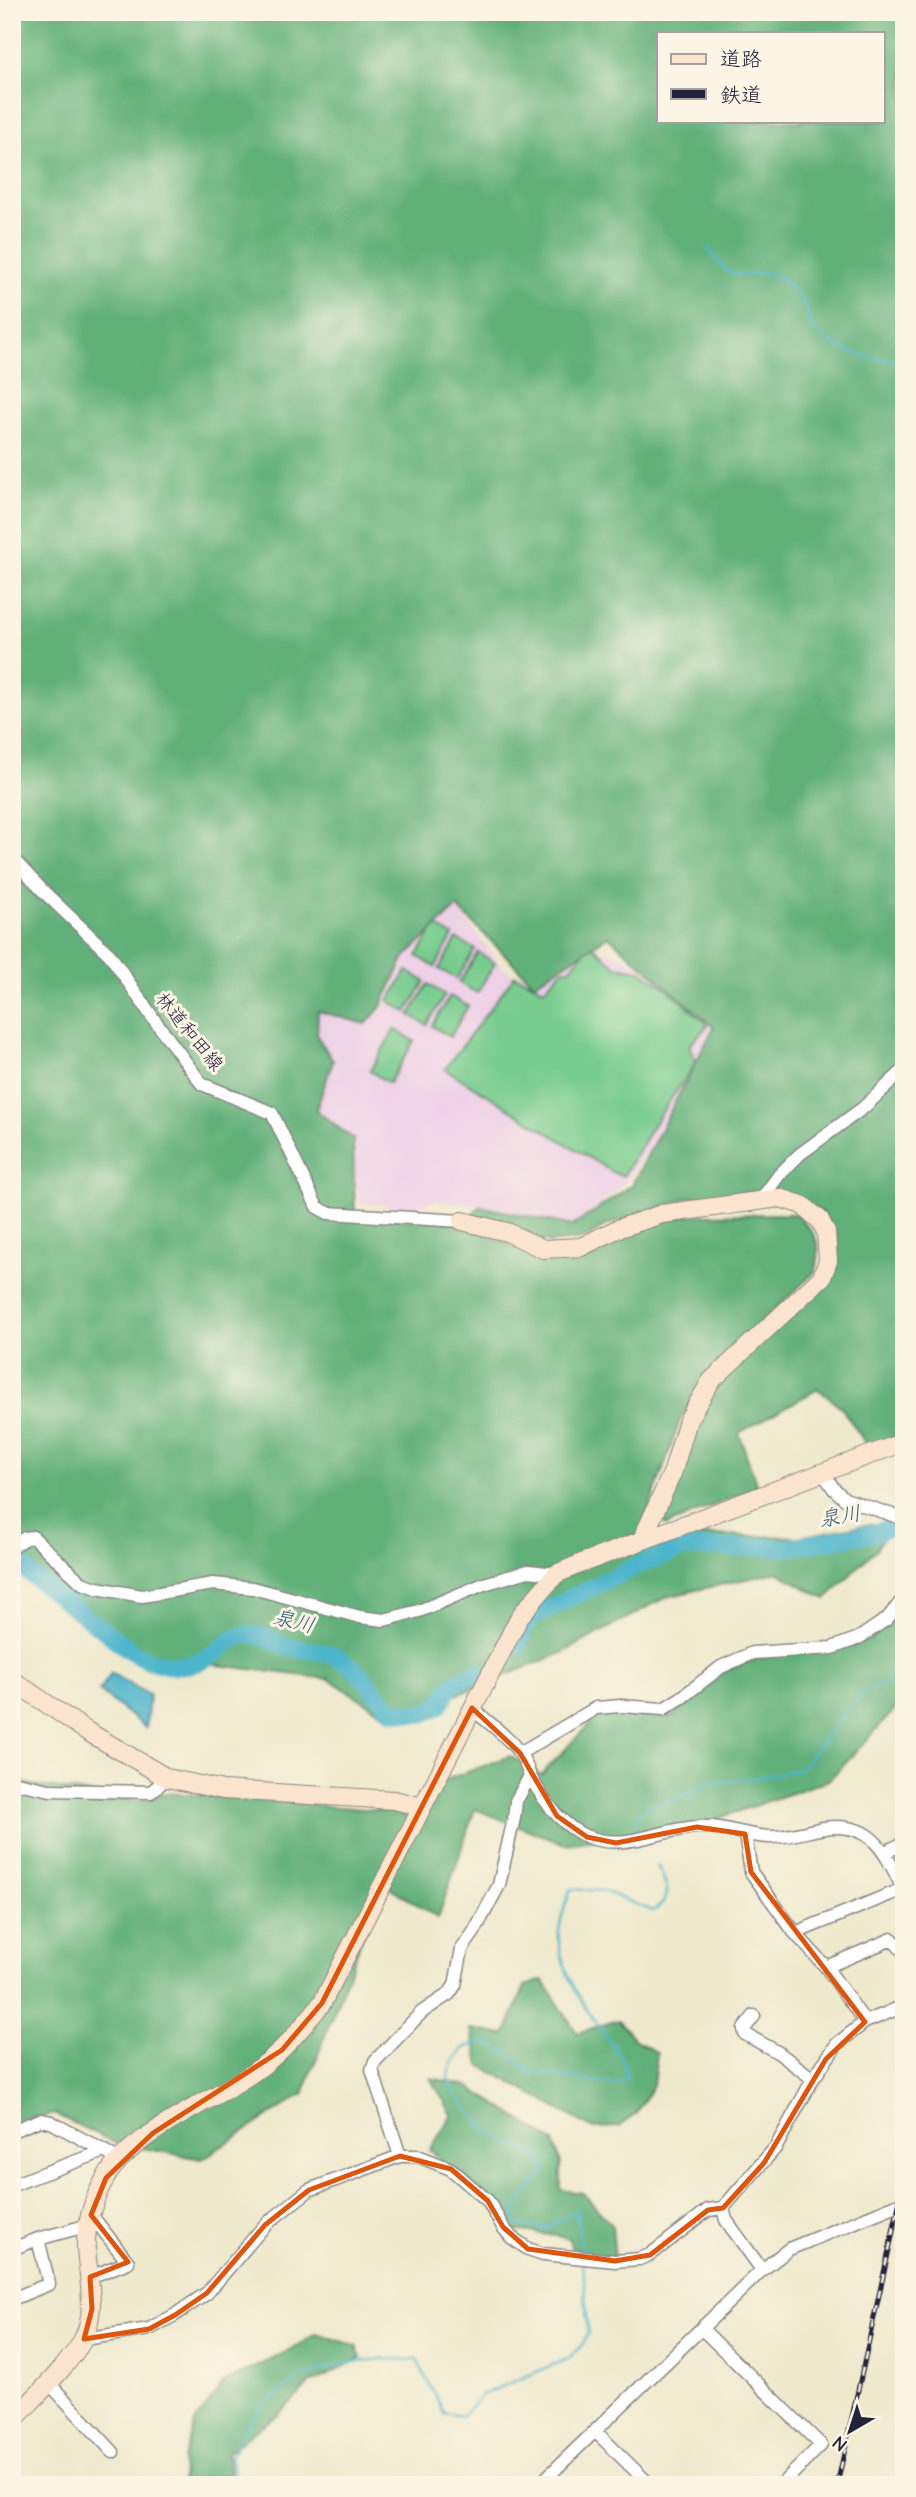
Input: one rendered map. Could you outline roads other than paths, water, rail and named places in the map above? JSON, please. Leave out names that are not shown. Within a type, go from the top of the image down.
[{"type":"street","name":"林道和田線","points":[[12,858],[110,955],[202,1084],[272,1113],[317,1207],[328,1213],[462,1220]]},
{"type":"street","points":[[760,1201],[779,1175],[800,1154],[863,1108],[904,1070]]},
{"type":"street","points":[[462,1220],[507,1232],[543,1249],[581,1247],[617,1229],[662,1214],[780,1198],[802,1205],[820,1220],[826,1232],[828,1261],[822,1277],[711,1381],[688,1420],[673,1471],[642,1540]]},
{"type":"street","points":[[12,1547],[25,1538],[33,1537],[82,1583],[97,1588],[142,1596],[214,1584],[253,1588],[360,1617],[384,1620],[419,1611],[484,1584],[528,1571],[556,1574],[904,1442]]},
{"type":"street","points":[[823,1473],[845,1499],[904,1519]]},
{"type":"street","points":[[12,2185],[112,2155],[254,2073],[282,2050],[322,2003],[520,1616],[556,1574]]},
{"type":"street","points":[[520,1753],[596,1708],[621,1706],[663,1709],[721,1667],[752,1653],[832,1648],[859,1638],[887,1619],[904,1598]]},
{"type":"street","points":[[12,1680],[85,1730],[167,1777],[223,1790],[394,1800],[422,1807]]},
{"type":"street","points":[[472,1708],[520,1753],[543,1799],[557,1816],[587,1837],[616,1843],[697,1827],[730,1828],[745,1834],[784,1836],[827,1828],[844,1828],[868,1836],[885,1852],[903,1890],[795,1933]]},
{"type":"street","points":[[400,2156],[372,2070],[375,2060],[422,2012],[449,1994],[455,1985],[462,1949],[499,1885],[516,1801],[530,1776]]},
{"type":"street","points":[[12,1782],[50,1790],[151,1792],[167,1777]]},
{"type":"street","points":[[745,1834],[751,1872],[865,2022]]},
{"type":"street","points":[[885,1852],[904,1843]]},
{"type":"street","points":[[825,1967],[892,1938],[904,1952]]},
{"type":"street","points":[[84,2339],[149,2329],[175,2315],[207,2294],[265,2225],[309,2190],[400,2156],[418,2156],[451,2169],[488,2201],[511,2237],[528,2249],[543,2255],[615,2262],[650,2255],[708,2210],[723,2208],[776,2147],[813,2079],[837,2044],[865,2022],[904,2006]]},
{"type":"street","points":[[754,2016],[744,2029],[745,2034],[779,2053],[813,2079]]},
{"type":"street","points":[[12,2131],[40,2120],[51,2122],[112,2155]]},
{"type":"street","points":[[12,2422],[84,2339],[92,2309],[86,2246],[90,2220],[112,2155]]},
{"type":"street","points":[[538,2485],[762,2270],[789,2249],[904,2202]]},
{"type":"street","points":[[723,2208],[726,2220],[762,2270]]},
{"type":"street","points":[[12,2249],[90,2220]]},
{"type":"street","points":[[90,2220],[128,2262],[90,2277]]},
{"type":"street","points":[[12,2299],[49,2284],[37,2239]]},
{"type":"street","points":[[702,2329],[821,2445],[781,2485]]},
{"type":"street","points":[[48,2382],[113,2452]]},
{"type":"street","points":[[595,2431],[650,2485]]},
{"type":"water","points":[[111,1673],[149,1695],[146,1728],[99,1691]]},
{"type":"waterway","points":[[708,248],[729,272],[738,275],[764,273],[785,281],[802,299],[812,326],[828,341],[855,353],[883,360],[904,356]]},
{"type":"waterway","name":"泉川","points":[[518,1646],[524,1628],[535,1615],[641,1564],[685,1548],[788,1547],[875,1533],[890,1527],[904,1516]]},
{"type":"waterway","name":"泉川","points":[[18,1559],[30,1574],[127,1648],[158,1663],[180,1665],[202,1661],[240,1636],[255,1635],[286,1646],[324,1652],[339,1658],[364,1678],[392,1711],[423,1714],[440,1705],[452,1685],[478,1672]]},
{"type":"waterway","points":[[635,1827],[638,1815],[649,1806],[668,1802],[711,1783],[800,1769],[855,1701],[871,1689],[904,1679]]},
{"type":"waterway","points":[[582,2255],[576,2210],[548,2228],[517,2225],[515,2208],[547,2169],[538,2156],[507,2142],[485,2128],[453,2091],[448,2077],[454,2060],[464,2048],[481,2042],[505,2051],[530,2072],[615,2084],[627,2078],[618,2053],[575,1990],[561,1955],[559,1930],[570,1890],[573,1889],[603,1891],[653,1911],[667,1896],[666,1884],[657,1865]]},
{"type":"waterway","points":[[231,2485],[235,2479],[230,2457],[248,2424],[264,2404],[305,2375],[359,2361],[417,2360],[444,2413],[462,2416],[482,2395],[569,2358],[582,2345],[588,2333],[583,2262]]},
{"type":"railway","points":[[837,2485],[904,2182]]}]
